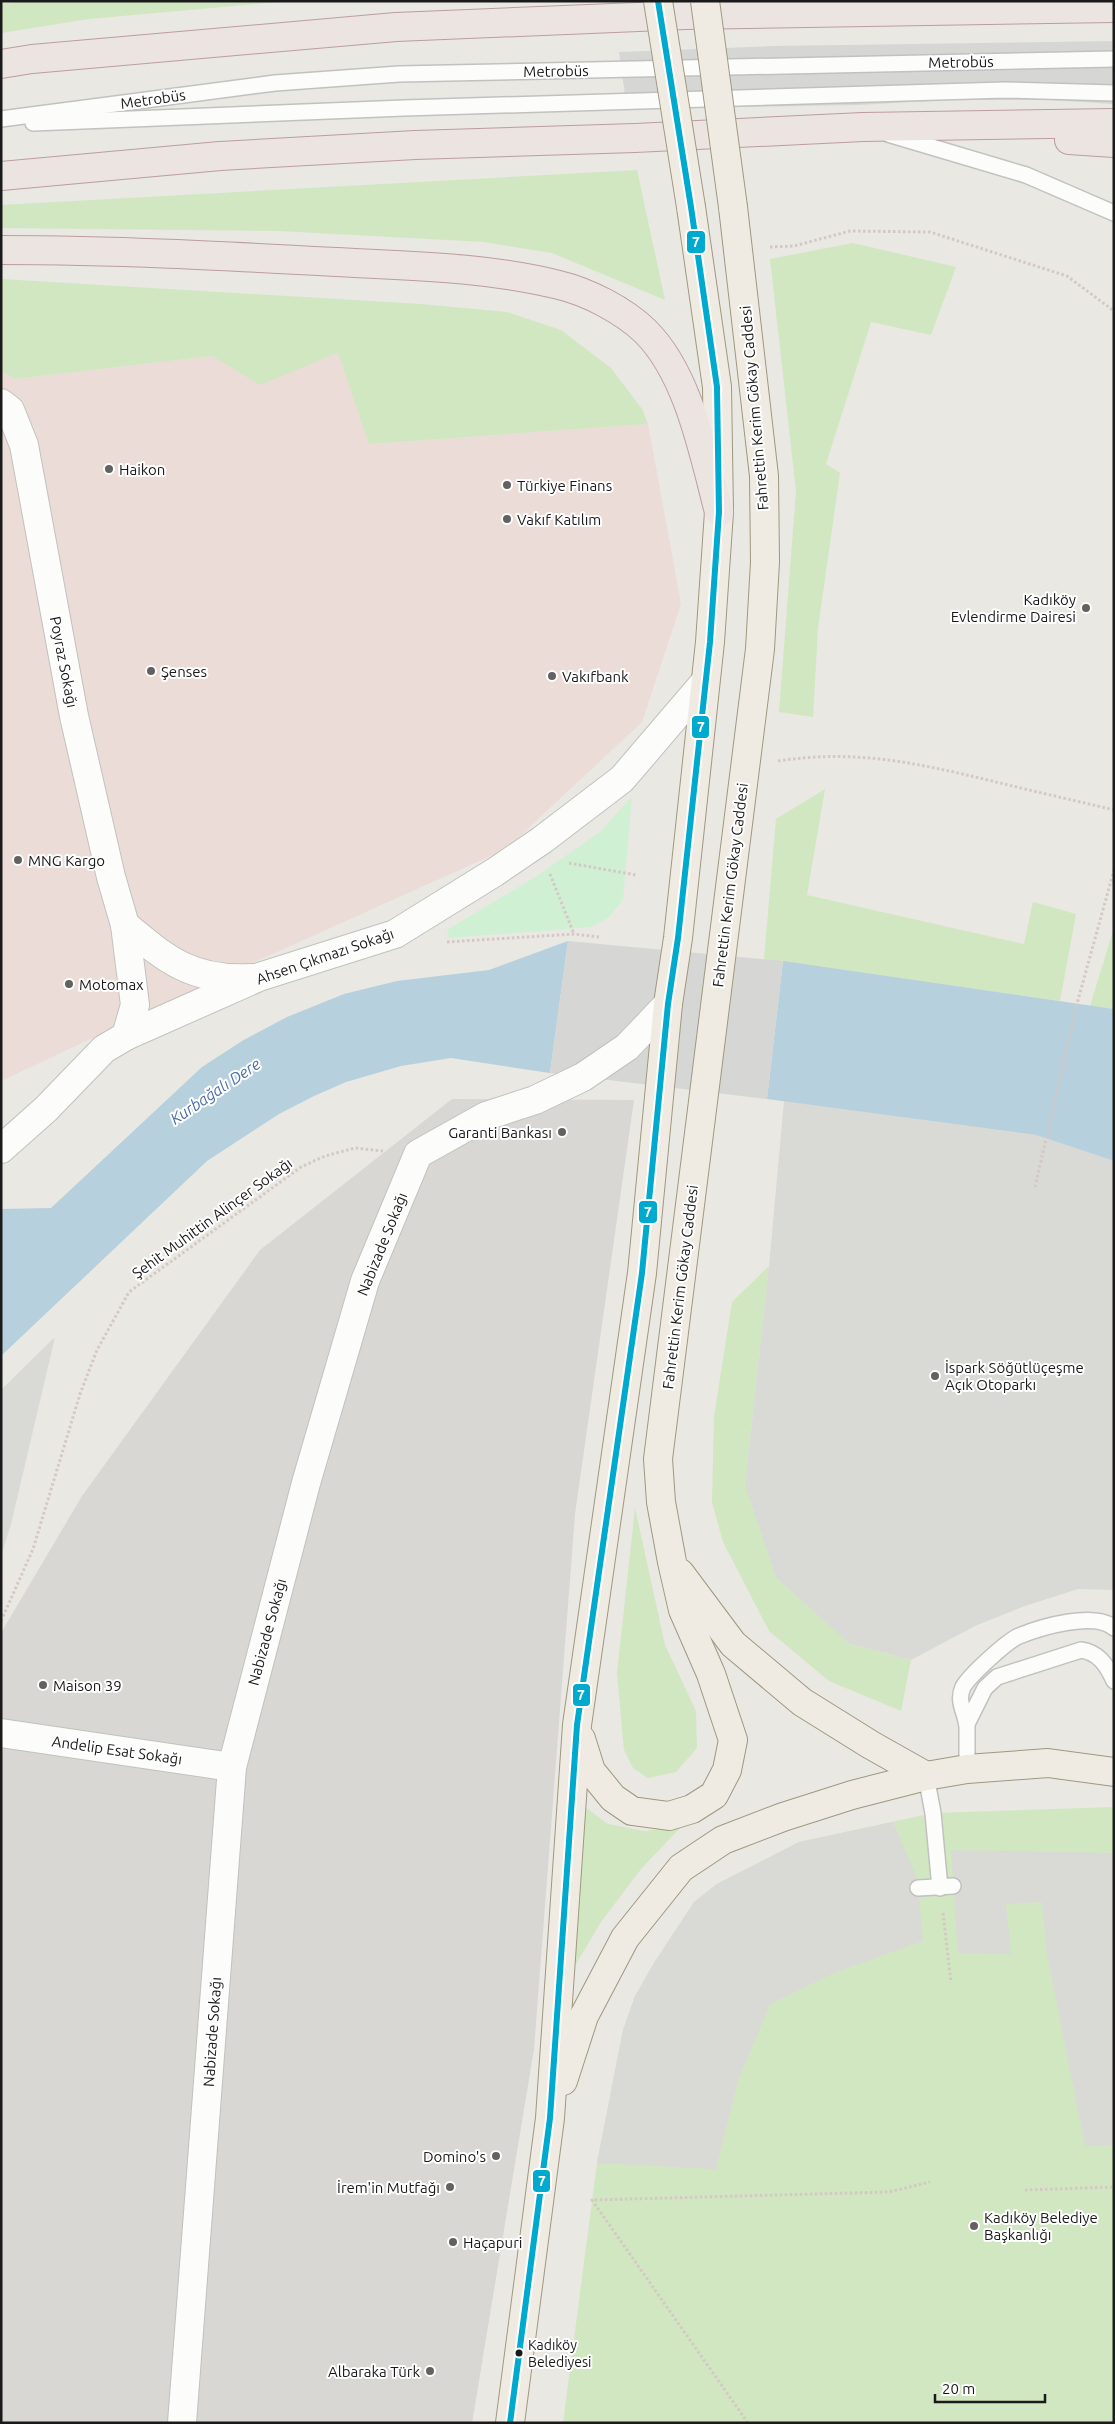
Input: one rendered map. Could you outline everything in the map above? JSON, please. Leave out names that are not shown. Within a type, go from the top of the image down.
[{"type":"highway","points":[[1,64],[32,59],[396,27],[686,15],[1114,8]]},
{"type":"highway","points":[[876,13],[1114,19]]},
{"type":"highway","points":[[1,176],[239,155],[415,145],[635,138],[863,127],[1114,123]]},
{"type":"highway","points":[[863,127],[1114,143]]},
{"type":"highway","points":[[1,250],[94,251],[421,267],[506,275],[560,285],[595,299],[628,318],[644,331],[658,347],[695,419],[719,512]]},
{"type":"main road","points":[[510,2423],[550,2118],[577,1725],[642,1273],[668,1004],[678,938],[704,683],[710,642],[719,512],[717,387],[658,1]]},
{"type":"main road","name":"Fahrettin Kerim Gökay Caddesi","points":[[577,1725],[591,1771],[613,1798],[632,1811],[670,1816],[692,1809],[714,1794],[727,1770],[734,1740],[710,1674],[683,1610],[661,1502],[658,1459],[760,649],[765,553],[764,476],[733,207],[705,1]]},
{"type":"main road","points":[[672,1562],[733,1644],[802,1702],[926,1776]]},
{"type":"main road","points":[[550,2118],[584,2016],[625,1938],[681,1868],[723,1840],[782,1817],[852,1795],[926,1776],[967,1769],[1048,1763],[1114,1772]]},
{"type":"street","name":"Poyraz Sokağı","points":[[1,403],[10,410],[24,445],[74,716],[111,878],[125,925],[135,1005],[126,1036]]},
{"type":"street","name":"Ahsen Çıkmazı Sokağı","points":[[1,1149],[46,1109],[104,1049],[126,1036],[259,978],[395,934],[518,856],[622,779],[704,683]]},
{"type":"street","points":[[125,925],[156,951],[189,971],[224,979],[259,978]]},
{"type":"street","points":[[418,1154],[486,1116],[535,1100],[583,1077],[627,1047],[668,1004]]},
{"type":"street","name":"Nabizade Sokağı","points":[[182,2423],[232,1767],[306,1483],[365,1281],[418,1154]]},
{"type":"street","name":"Andelip Esat Sokağı","points":[[1,1734],[232,1767]]},
{"type":"lane","name":"Metrobüs","points":[[1,119],[275,83],[399,74],[1114,58]]},
{"type":"lane","name":"Metrobüs","points":[[1,125],[404,108],[1005,90],[1114,93]]},
{"type":"lane","points":[[863,127],[1026,175],[1114,213]]},
{"type":"lane","points":[[967,1769],[966,1724],[960,1700],[964,1687],[982,1665],[1018,1636],[1079,1620],[1108,1622],[1114,1628]]},
{"type":"lane","points":[[966,1724],[985,1688],[997,1677],[1081,1650],[1092,1652],[1099,1657],[1114,1681]]},
{"type":"lane","points":[[918,1888],[947,1887],[926,1776]]},
{"type":"path","points":[[738,249],[794,246],[850,231],[930,232],[1067,276],[1114,311]]},
{"type":"path","points":[[745,766],[826,756],[869,756],[914,762],[1114,810]]},
{"type":"path","points":[[562,862],[636,875]]},
{"type":"path","points":[[547,867],[574,934]]},
{"type":"path","points":[[1035,1187],[1078,1000],[1114,870]]},
{"type":"path","points":[[439,942],[574,934],[599,937]]},
{"type":"path","name":"Şehit Muhittin Alinçer Sokağı","points":[[1,1620],[33,1549],[80,1394],[97,1350],[129,1292],[301,1167],[325,1156],[355,1148],[418,1154]]},
{"type":"path","points":[[947,1887],[952,1983]]},
{"type":"path","points":[[748,2423],[592,2200],[889,2192],[930,2182]]},
{"type":"path","points":[[1026,2190],[1114,2187]]},
{"type":"shaded area","points":[[338,353],[370,444],[648,424],[681,604],[642,722],[506,849],[248,965],[1,1081],[1,371],[15,379],[212,356],[260,384]]},
{"type":"shaded area","points":[[452,1099],[634,1100],[575,1514],[534,2049],[472,2423],[1,2423],[1,1633],[82,1496],[260,1250]]},
{"type":"shaded area","name":"İspark Söğütlüçeşme Açık Otoparkı","points":[[784,1101],[1036,1135],[1114,1161],[1114,1590],[1078,1589],[1025,1606],[975,1626],[911,1660],[850,1644],[776,1577],[745,1485],[769,1266]]},
{"type":"shaded area","points":[[55,1337],[11,1524],[1,1556],[1,1390]]},
{"type":"shaded area","points":[[893,1822],[917,1878],[923,1941],[836,1972],[770,2004],[738,2081],[716,2169],[597,2163],[623,2030],[635,1996],[694,1902],[717,1884],[799,1842]]},
{"type":"shaded area","points":[[951,1850],[1114,1853],[1114,2145],[1085,2146],[1047,1954],[1042,1902],[1006,1904],[1011,1954],[958,1953]]},
{"type":"green space","points":[[24,1],[289,1],[89,19],[1,33],[1,4]]},
{"type":"green space","points":[[637,170],[665,300],[552,253],[484,242],[280,231],[1,228],[1,205]]},
{"type":"green space","points":[[853,243],[956,267],[931,335],[871,322],[826,464],[840,473],[818,628],[813,717],[779,712],[796,491],[770,259]]},
{"type":"green space","points":[[1,279],[421,304],[507,312],[561,330],[611,368],[642,409],[648,424],[369,444],[338,353],[260,385],[212,356],[15,379],[1,371]]},
{"type":"green space","points":[[825,789],[807,895],[1024,944],[1033,902],[1076,914],[1060,1001],[764,959],[776,819]]},
{"type":"green space","points":[[632,796],[623,900],[608,918],[591,927],[449,938],[447,930],[537,876],[601,831]]},
{"type":"green space","points":[[1114,928],[1114,1009],[1090,1006]]},
{"type":"green space","points":[[769,1266],[745,1485],[850,1644],[911,1660],[901,1711],[829,1681],[769,1631],[723,1542],[712,1502],[714,1416],[732,1302]]},
{"type":"green space","points":[[635,1508],[665,1645],[696,1711],[697,1748],[676,1772],[648,1778],[633,1768],[624,1750],[617,1673]]},
{"type":"green space","points":[[585,1807],[608,1824],[644,1831],[681,1827],[641,1869],[601,1922],[575,1966]]},
{"type":"green space","name":"Kadıköy Belediyesi","points":[[1114,1807],[1114,2423],[563,2423],[597,2163],[623,2030],[635,1996],[694,1902],[717,1884],[799,1842],[933,1813]]},
{"type":"water","name":"Kurbağalı Dere","points":[[568,941],[550,1073],[451,1058],[401,1066],[346,1082],[279,1114],[207,1161],[1,1356],[1,1209],[51,1208],[202,1067],[242,1041],[287,1017],[344,994],[397,981],[489,970]]},
{"type":"water","points":[[783,961],[1114,1009],[1114,1161],[1036,1135],[767,1099]]},
{"type":"pier","points":[[1114,41],[1114,104],[1051,100],[950,100],[857,105],[627,109],[619,52],[774,46]]},
{"type":"pier","points":[[568,941],[783,961],[767,1099],[550,1073]]},
{"type":"transit line","name":"7","points":[[510,2423],[550,2118],[577,1725],[642,1273],[668,1004],[678,938],[710,642],[719,512],[717,387],[658,1]]},
{"type":"place","name":"Haikon","points":[[109,469]]},
{"type":"place","name":"Türkiye Finans","points":[[507,485]]},
{"type":"place","name":"Vakıf Katılım","points":[[507,519]]},
{"type":"place","name":"Kadıköy Evlendirme Dairesi","points":[[1086,608]]},
{"type":"place","name":"Şenses","points":[[151,671]]},
{"type":"place","name":"Vakıfbank","points":[[552,676]]},
{"type":"place","name":"MNG Kargo","points":[[18,860]]},
{"type":"place","name":"Motomax","points":[[69,984]]},
{"type":"place","name":"Garanti Bankası","points":[[562,1132]]},
{"type":"place","name":"İspark Söğütlüçeşme Açık Otoparkı","points":[[935,1376]]},
{"type":"place","name":"Maison 39","points":[[43,1685]]},
{"type":"place","name":"Domino's","points":[[496,2156]]},
{"type":"place","name":"İrem'in Mutfağı","points":[[450,2187]]},
{"type":"place","name":"Kadıköy Belediye Başkanlığı","points":[[974,2226]]},
{"type":"place","name":"Haçapuri","points":[[453,2242]]},
{"type":"place","name":"Kadıköy Belediyesi","points":[[519,2353]]},
{"type":"place","name":"Albaraka Türk","points":[[430,2371]]}]
